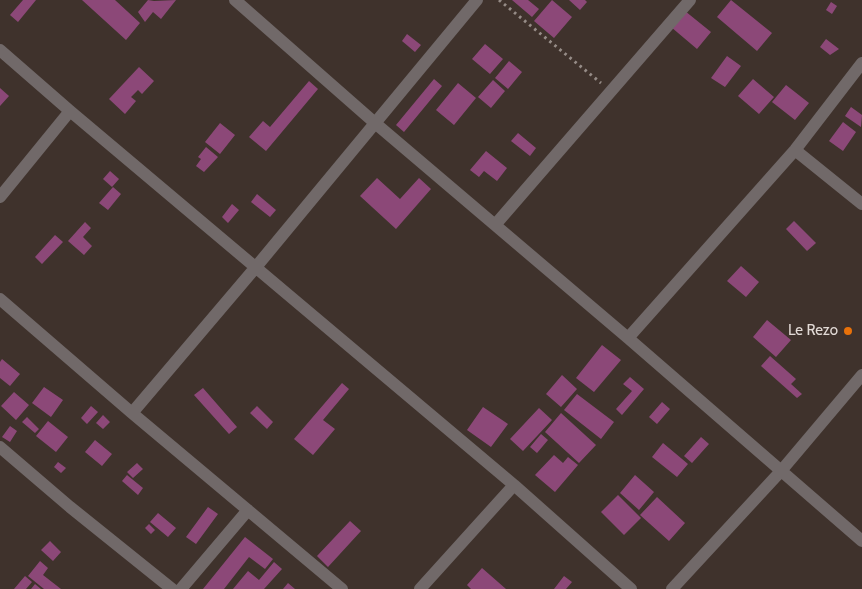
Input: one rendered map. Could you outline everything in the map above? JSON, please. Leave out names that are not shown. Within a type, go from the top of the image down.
[{"type":"street","points":[[235,0],[375,123],[628,338],[862,541]]},
{"type":"street","points":[[132,413],[256,267],[477,0]]},
{"type":"street","points":[[495,225],[690,0]]},
{"type":"street","points":[[0,50],[514,485],[631,589]]},
{"type":"street","points":[[628,338],[795,150],[862,63]]},
{"type":"street","points":[[0,198],[70,111]]},
{"type":"street","points":[[795,150],[862,204]]},
{"type":"street","points":[[0,299],[132,413],[342,589]]},
{"type":"street","points":[[672,589],[781,471],[862,375]]},
{"type":"street","points":[[0,447],[70,507],[172,589]]},
{"type":"street","points":[[420,589],[514,485]]},
{"type":"street","points":[[181,589],[248,510]]},
{"type":"path","points":[[499,0],[611,91]]},
{"type":"building","points":[[23,0],[36,0],[18,22],[10,15]]},
{"type":"building","points":[[82,0],[115,0],[140,23],[126,40]]},
{"type":"building","points":[[148,0],[176,0],[161,19],[153,12],[145,22],[138,12]]},
{"type":"building","points":[[512,0],[528,0],[539,9],[532,17]]},
{"type":"building","points":[[552,0],[572,17],[554,38],[534,21]]},
{"type":"building","points":[[569,0],[585,0],[587,2],[580,10]]},
{"type":"building","points":[[731,0],[772,33],[757,51],[717,17]]},
{"type":"building","points":[[831,2],[837,6],[832,14],[826,10]]},
{"type":"building","points":[[685,11],[711,32],[697,49],[671,27]]},
{"type":"building","points":[[407,34],[421,45],[415,52],[402,41]]},
{"type":"building","points":[[826,39],[839,49],[830,55],[820,47]]},
{"type":"building","points":[[485,44],[503,59],[490,74],[472,59]]},
{"type":"building","points":[[727,56],[741,66],[725,87],[711,78]]},
{"type":"building","points":[[509,61],[522,72],[508,89],[495,78]]},
{"type":"building","points":[[139,67],[154,81],[142,94],[138,90],[131,97],[136,101],[125,114],[109,99]]},
{"type":"building","points":[[434,79],[442,86],[404,132],[396,125]]},
{"type":"building","points":[[753,79],[774,97],[759,114],[738,96]]},
{"type":"building","points":[[493,80],[505,91],[491,108],[478,97]]},
{"type":"building","points":[[309,81],[318,89],[266,151],[249,137],[263,121],[270,127]]},
{"type":"building","points":[[458,83],[476,98],[454,125],[436,110]]},
{"type":"building","points":[[786,85],[809,103],[795,120],[772,102]]},
{"type":"building","points":[[0,88],[9,96],[0,106]]},
{"type":"building","points":[[851,107],[862,115],[861,127],[845,116]]},
{"type":"building","points":[[843,122],[856,132],[843,151],[829,141]]},
{"type":"building","points":[[220,123],[235,135],[220,154],[205,142]]},
{"type":"building","points":[[518,133],[536,148],[530,156],[511,141]]},
{"type":"building","points":[[206,147],[218,157],[204,172],[196,166],[201,159],[198,157]]},
{"type":"building","points":[[486,151],[507,168],[497,181],[484,171],[479,177],[470,170]]},
{"type":"building","points":[[110,171],[119,179],[112,187],[103,179]]},
{"type":"building","points":[[377,178],[400,199],[419,178],[431,189],[396,229],[360,196]]},
{"type":"building","points":[[113,187],[121,194],[108,210],[99,203]]},
{"type":"building","points":[[257,194],[276,210],[270,217],[251,202]]},
{"type":"building","points":[[232,204],[239,210],[228,223],[222,217]]},
{"type":"building","points":[[794,221],[816,243],[807,251],[786,229]]},
{"type":"building","points":[[85,222],[91,228],[83,237],[92,246],[84,255],[68,241]]},
{"type":"building","points":[[55,235],[63,242],[42,264],[35,257]]},
{"type":"building","points":[[741,266],[759,282],[746,297],[727,281]]},
{"type":"building","points":[[767,320],[791,340],[776,357],[753,337]]},
{"type":"building","points":[[602,345],[621,360],[594,392],[576,378]]},
{"type":"building","points":[[770,356],[796,379],[791,384],[802,394],[797,398],[761,366]]},
{"type":"building","points":[[2,359],[20,374],[10,386],[0,378],[0,362]]},
{"type":"building","points":[[562,375],[577,389],[561,407],[546,394]]},
{"type":"building","points":[[630,377],[644,389],[622,415],[616,409],[632,391],[623,384]]},
{"type":"building","points":[[342,383],[349,389],[323,420],[335,429],[313,455],[294,439]]},
{"type":"building","points":[[44,387],[63,400],[51,417],[32,403]]},
{"type":"building","points":[[203,388],[237,427],[229,434],[194,395]]},
{"type":"building","points":[[14,392],[29,405],[16,420],[1,406]]},
{"type":"building","points":[[577,394],[614,422],[601,439],[564,410]]},
{"type":"building","points":[[662,402],[670,409],[657,424],[649,417]]},
{"type":"building","points":[[91,406],[98,412],[87,424],[81,418]]},
{"type":"building","points":[[257,406],[273,422],[267,429],[250,413]]},
{"type":"building","points":[[483,407],[508,424],[491,447],[467,430]]},
{"type":"building","points":[[539,408],[552,420],[523,451],[510,439]]},
{"type":"building","points":[[561,413],[596,445],[579,463],[545,432]]},
{"type":"building","points":[[103,415],[110,422],[103,429],[96,423]]},
{"type":"building","points":[[27,417],[39,429],[35,433],[22,422]]},
{"type":"building","points":[[48,421],[68,437],[56,452],[36,436]]},
{"type":"building","points":[[10,426],[17,431],[10,442],[2,437]]},
{"type":"building","points":[[541,434],[548,440],[537,453],[530,447]]},
{"type":"building","points":[[701,437],[709,444],[692,463],[684,456]]},
{"type":"building","points":[[95,440],[112,454],[102,466],[85,452]]},
{"type":"building","points":[[663,443],[688,464],[677,477],[652,457]]},
{"type":"building","points":[[554,455],[563,463],[568,457],[578,465],[555,492],[535,475]]},
{"type":"building","points":[[58,462],[66,468],[61,473],[54,467]]},
{"type":"building","points":[[137,463],[143,469],[133,478],[127,472]]},
{"type":"building","points":[[127,475],[143,488],[138,495],[122,481]]},
{"type":"building","points":[[635,475],[654,492],[639,510],[620,493]]},
{"type":"building","points":[[618,495],[641,518],[624,535],[601,512]]},
{"type":"building","points":[[657,497],[685,523],[669,541],[640,515]]},
{"type":"building","points":[[208,507],[218,514],[196,544],[186,537]]},
{"type":"building","points":[[158,513],[176,528],[168,537],[150,522]]},
{"type":"building","points":[[350,521],[361,531],[328,567],[317,556]]},
{"type":"building","points":[[149,524],[155,530],[151,534],[145,528]]},
{"type":"building","points":[[245,537],[273,559],[265,569],[249,557],[224,589],[203,589]]},
{"type":"building","points":[[50,541],[61,552],[53,561],[41,550]]},
{"type":"building","points":[[40,561],[48,568],[43,575],[61,589],[44,589],[28,576]]},
{"type":"building","points":[[274,562],[282,569],[264,589],[233,589],[248,571],[259,580]]},
{"type":"building","points":[[482,568],[506,589],[471,589],[467,585]]},
{"type":"building","points":[[25,576],[32,582],[26,589],[14,589]]},
{"type":"building","points":[[564,576],[572,582],[566,589],[554,589]]},
{"type":"building","points":[[288,583],[295,589],[283,589]]},
{"type":"building","points":[[35,584],[41,589],[31,589]]},
{"type":"place","name":"Le Rezo","points":[[848,331]]}]
